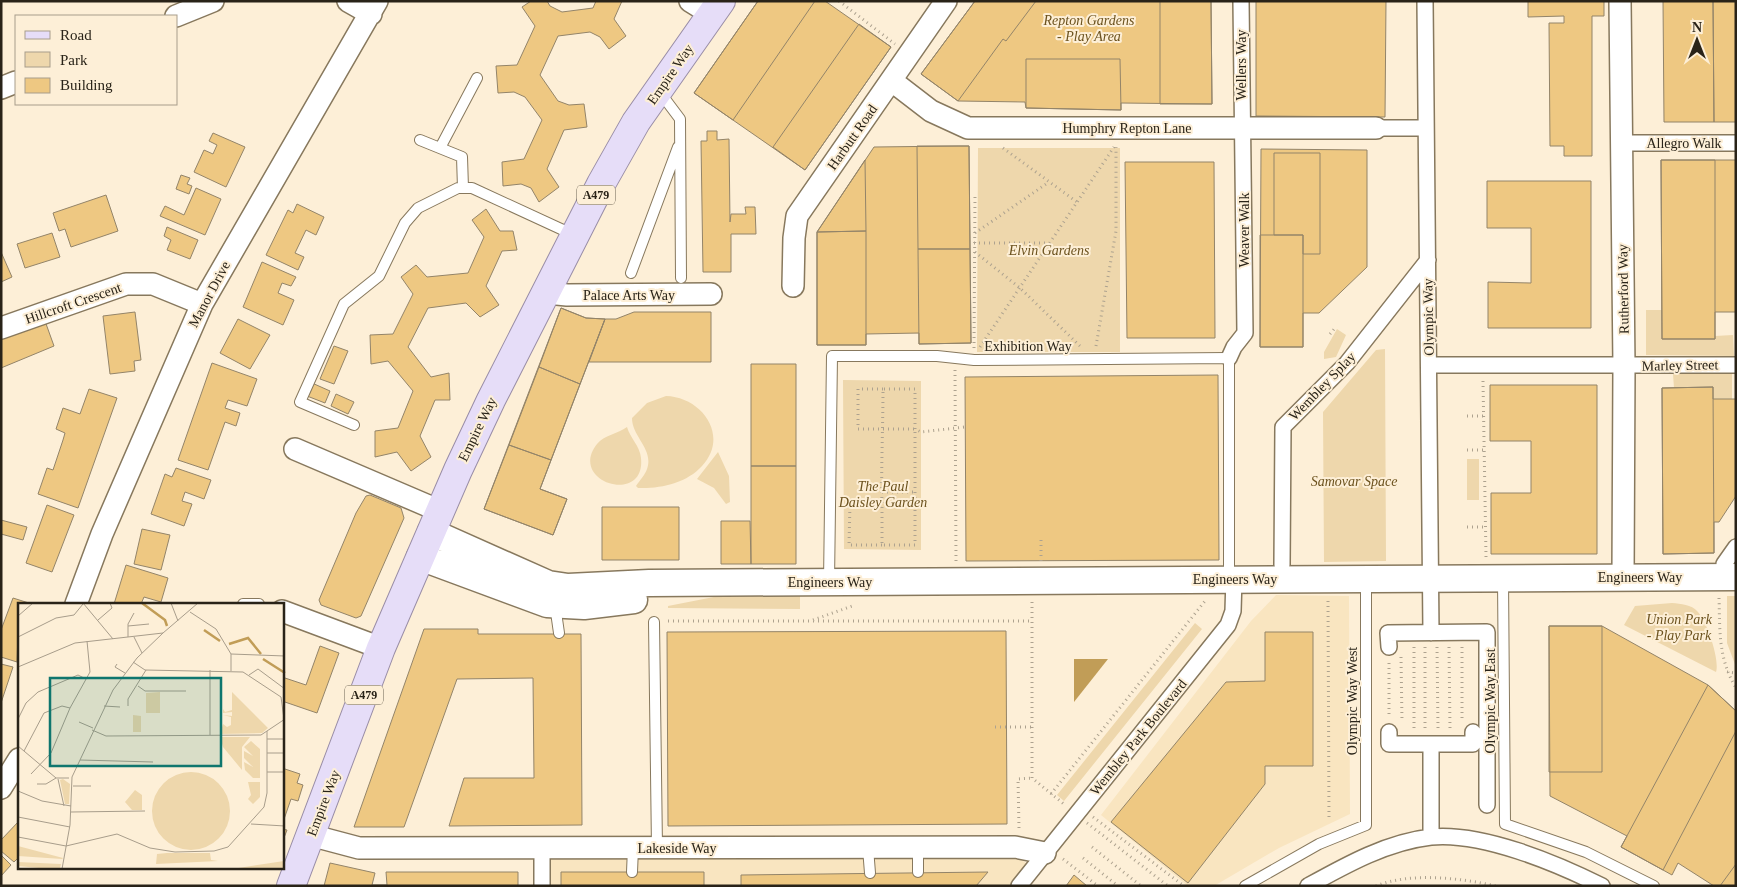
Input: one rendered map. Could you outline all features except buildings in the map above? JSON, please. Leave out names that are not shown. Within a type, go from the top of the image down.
[{"type":"main road","name":"Empire Way","points":[[293,874],[310,835],[381,648],[435,521],[491,400],[575,235],[636,122],[659,90],[707,6]]},
{"type":"street","points":[[178,15],[213,1]]},
{"type":"street","points":[[348,1],[374,8]]},
{"type":"street","name":"Harbutt Road","points":[[793,286],[794,238],[797,216],[946,1]]},
{"type":"street","name":"Wellers Way","points":[[1241,1],[1241,128]]},
{"type":"street","name":"Olympic Way","points":[[1425,1],[1430,578],[1434,640]]},
{"type":"street","name":"Rutherford Way","points":[[1620,1],[1624,366],[1623,577]]},
{"type":"street","name":"Manor Drive","points":[[76,603],[102,534],[202,304],[374,8]]},
{"type":"street","name":"Humphry Repton Lane","points":[[892,81],[931,111],[968,128],[1376,128]]},
{"type":"street","points":[[1,88],[15,82]]},
{"type":"street","name":"Weaver Walk","points":[[1229,358],[1234,347],[1245,333],[1244,150],[1241,128]]},
{"type":"street","points":[[1376,128],[1426,128]]},
{"type":"street","name":"Allegro Walk","points":[[1632,143],[1736,143]]},
{"type":"street","name":"Wembley Splay","points":[[1282,565],[1283,426],[1347,363],[1428,260]]},
{"type":"street","name":"Hillcroft Crescent","points":[[1,328],[126,284],[153,284],[202,304]]},
{"type":"street","name":"Palace Arts Way","points":[[548,287],[557,294],[567,295],[711,294]]},
{"type":"street","name":"Marley Street","points":[[1429,364],[1736,365]]},
{"type":"street","points":[[295,449],[435,521]]},
{"type":"street","name":"Engineers Way","points":[[435,521],[552,594]]},
{"type":"street","points":[[1726,578],[1736,547]]},
{"type":"street","name":"Engineers Way","points":[[420,557],[547,604],[552,594],[568,587],[650,583],[1430,578],[1499,567],[1623,577],[1726,578]]},
{"type":"street","name":"Wembley Park Boulevard","points":[[1019,886],[1228,625],[1233,612],[1231,578]]},
{"type":"street","points":[[284,612],[381,648]]},
{"type":"street","points":[[1434,640],[1487,632],[1487,805]]},
{"type":"street","points":[[1431,837],[1432,738]]},
{"type":"street","points":[[1,788],[18,762]]},
{"type":"street","name":"Lakeside Way","points":[[310,835],[359,848],[1015,847],[1047,850]]},
{"type":"street","points":[[1308,886],[1382,849],[1431,837],[1461,838],[1512,849],[1570,870],[1602,886]]},
{"type":"street","points":[[542,849],[542,886]]},
{"type":"lane","points":[[440,148],[476,78]]},
{"type":"lane","points":[[659,90],[680,118],[681,278]]},
{"type":"lane","points":[[420,140],[462,158],[463,188]]},
{"type":"lane","points":[[631,273],[680,142]]},
{"type":"lane","points":[[354,425],[300,402],[344,304],[379,276],[405,223],[418,208],[458,188],[472,188],[553,227],[575,235]]},
{"type":"lane","name":"Exhibition Way","points":[[829,582],[832,356],[937,356],[954,359],[1229,358]]},
{"type":"lane","points":[[1229,358],[1231,578]]},
{"type":"lane","name":"Olympic Way East","points":[[1499,567],[1505,824],[1586,852],[1654,886]]},
{"type":"lane","name":"Olympic Way West","points":[[1245,886],[1318,844],[1366,825],[1366,578]]},
{"type":"lane","points":[[552,594],[559,633]]},
{"type":"lane","points":[[654,622],[657,848]]},
{"type":"lane","points":[[632,872],[633,848]]},
{"type":"lane","points":[[868,848],[870,873]]},
{"type":"lane","points":[[918,848],[918,872]]},
{"type":"path","points":[[839,1],[897,46]]},
{"type":"path","points":[[975,128],[1077,202]]},
{"type":"path","points":[[975,196],[974,354],[1116,144],[1116,232],[1093,359]]},
{"type":"path","points":[[975,234],[1049,182]]},
{"type":"path","points":[[974,244],[1049,243]]},
{"type":"path","points":[[974,252],[1020,288],[1093,359]]},
{"type":"path","points":[[1330,334],[1335,328]]},
{"type":"path","points":[[954,359],[956,582]]},
{"type":"path","points":[[1483,381],[1484,557],[1499,567]]},
{"type":"path","points":[[915,503],[850,503],[849,545],[915,545],[915,503],[915,492],[916,429],[916,389],[858,389],[858,429],[916,429],[921,432],[965,426]]},
{"type":"path","points":[[882,545],[883,389]]},
{"type":"path","points":[[1467,416],[1484,416]]},
{"type":"path","points":[[1467,450],[1484,450]]},
{"type":"path","points":[[882,492],[915,492]]},
{"type":"path","points":[[1467,527],[1484,527]]},
{"type":"path","points":[[1041,540],[1041,564]]},
{"type":"path","points":[[1726,578],[1721,654],[1727,672],[1736,688]]},
{"type":"path","points":[[1328,592],[1329,820]]},
{"type":"path","points":[[1032,597],[1032,778]]},
{"type":"path","points":[[1051,794],[1207,599]]},
{"type":"path","points":[[811,621],[862,602]]},
{"type":"path","points":[[702,621],[1032,621]]},
{"type":"path","points":[[1432,738],[1434,640]]},
{"type":"path","points":[[1432,738],[1434,640]]},
{"type":"path","points":[[1432,738],[1434,640]]},
{"type":"path","points":[[1432,738],[1434,640]]},
{"type":"path","points":[[1432,738],[1434,640]]},
{"type":"path","points":[[1432,738],[1434,640]]},
{"type":"path","points":[[1432,738],[1434,640]]},
{"type":"path","points":[[1727,672],[1736,673]]},
{"type":"path","points":[[995,727],[1032,727]]},
{"type":"path","points":[[1018,831],[1018,779],[1032,778],[1046,790]]},
{"type":"path","points":[[1080,808],[1184,886]]},
{"type":"path","points":[[1101,835],[1168,886]]},
{"type":"path","points":[[1092,847],[1141,886]]},
{"type":"path","points":[[1047,850],[1098,886]]},
{"type":"path","points":[[1083,858],[1118,886]]},
{"type":"path","points":[[1376,886],[1384,883],[1427,878],[1461,878],[1496,886]]},
{"type":"shaded area","points":[[1276,595],[1349,596],[1350,814],[1279,848],[1214,886],[1188,886],[1101,815],[1251,621]]},
{"type":"shaded area","points":[[1074,659],[1108,659],[1074,702]]},
{"type":"shaded area","points":[[538,855],[1018,856],[1032,869],[1018,886],[538,886]]},
{"type":"green space","name":"Elvin Gardens","points":[[978,148],[1120,148],[1120,352],[977,352]]},
{"type":"green space","points":[[1646,310],[1662,310],[1662,339],[1715,339],[1715,336],[1733,335],[1734,356],[1646,355]]},
{"type":"green space","points":[[1337,329],[1346,335],[1336,357],[1324,359],[1324,352]]},
{"type":"green space","name":"Samovar Space","points":[[1385,349],[1386,561],[1324,562],[1323,412],[1376,350]]},
{"type":"green space","points":[[1732,373],[1732,399],[1713,399],[1713,387],[1674,388],[1673,374]]},
{"type":"green space","name":"The Paul Daisley Garden","points":[[843,380],[921,381],[921,550],[844,549]]},
{"type":"green space","points":[[666,396],[679,398],[691,403],[708,420],[712,431],[713,443],[710,454],[696,472],[681,481],[664,486],[638,488],[636,486],[646,471],[648,455],[635,431],[632,418],[647,403]]},
{"type":"green space","points":[[627,427],[640,454],[639,473],[632,481],[621,485],[610,483],[599,478],[592,469],[590,457],[600,441]]},
{"type":"green space","points":[[718,452],[729,476],[730,502],[726,504],[714,488],[697,479]]},
{"type":"green space","points":[[1467,459],[1479,459],[1479,500],[1467,500]]},
{"type":"green space","points":[[719,596],[800,596],[800,609],[668,608],[668,606]]},
{"type":"green space","points":[[1727,596],[1736,596],[1736,667],[1727,643]]},
{"type":"green space","name":"Union Park - Play Park","points":[[1672,603],[1692,607],[1702,617],[1714,650],[1717,666],[1716,672],[1624,625],[1635,606]]},
{"type":"green space","points":[[1195,623],[1202,629],[1064,801],[1057,795]]},
{"type":"park label","name":"Repton Gardens - Play Area","points":[[1089,28]]}]
